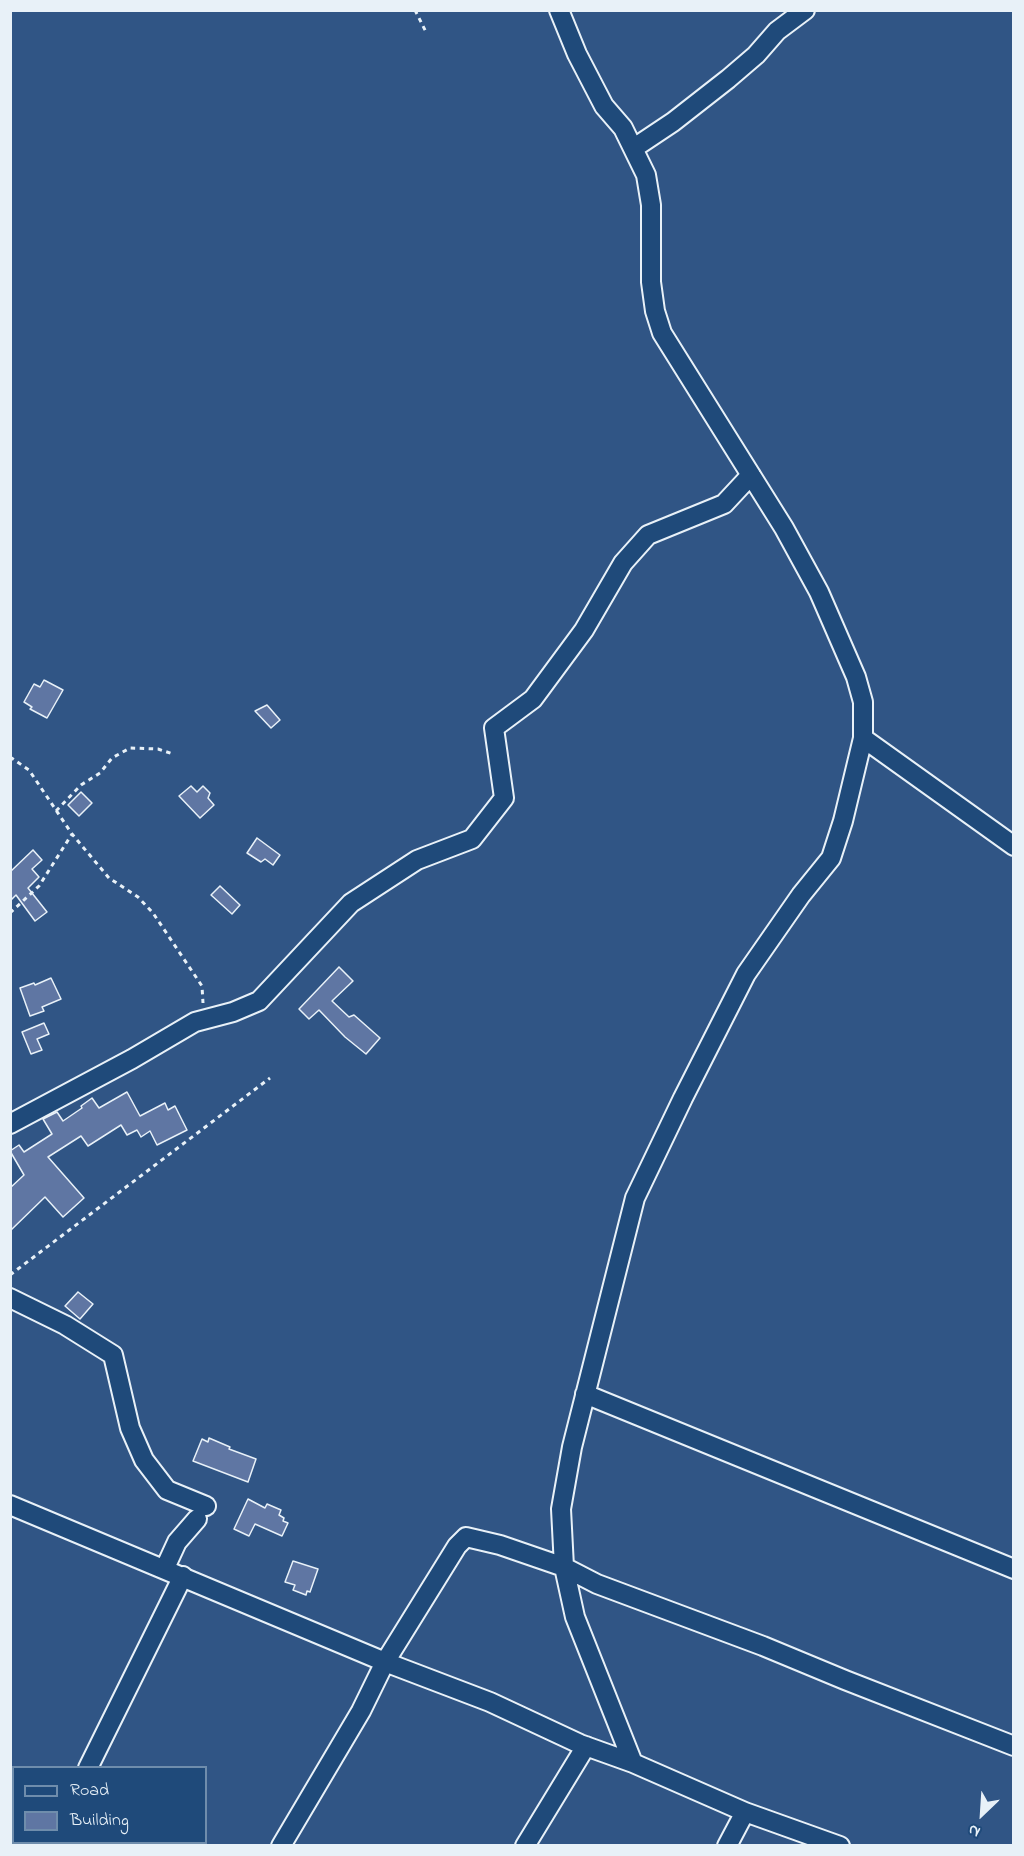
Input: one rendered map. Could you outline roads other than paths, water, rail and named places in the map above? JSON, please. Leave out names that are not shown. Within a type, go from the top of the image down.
[{"type":"street","points":[[559,10],[577,54],[604,106],[622,128],[646,175],[651,205],[651,282],[655,311],[662,333],[784,528],[819,592],[856,677],[863,702],[862,738],[843,821],[831,858],[801,895],[746,975],[635,1198],[572,1447],[561,1509],[564,1567],[575,1617],[633,1763]]},
{"type":"street","points":[[634,148],[673,122],[728,79],[756,55],[777,31],[805,10]]},
{"type":"street","points":[[10,1124],[132,1059],[195,1022],[233,1012],[259,1001],[351,903],[417,860],[472,839],[504,798],[494,728],[533,699],[584,630],[623,563],[648,535],[724,504],[751,475]]},
{"type":"street","points":[[862,738],[1014,846]]},
{"type":"street","points":[[10,1298],[65,1325],[113,1355],[130,1428],[144,1460],[168,1490],[201,1513],[177,1542],[165,1568]]},
{"type":"street","points":[[585,1394],[1014,1569]]},
{"type":"street","points":[[10,1504],[385,1662],[490,1702],[586,1746],[633,1763],[745,1812],[840,1845]]},
{"type":"street","points":[[281,1845],[361,1711],[385,1662],[457,1546],[466,1537],[500,1545],[564,1567],[597,1584],[763,1646],[1014,1746]]},
{"type":"street","points":[[88,1766],[183,1576]]},
{"type":"street","points":[[525,1845],[586,1746]]},
{"type":"street","points":[[727,1845],[745,1812]]}]
